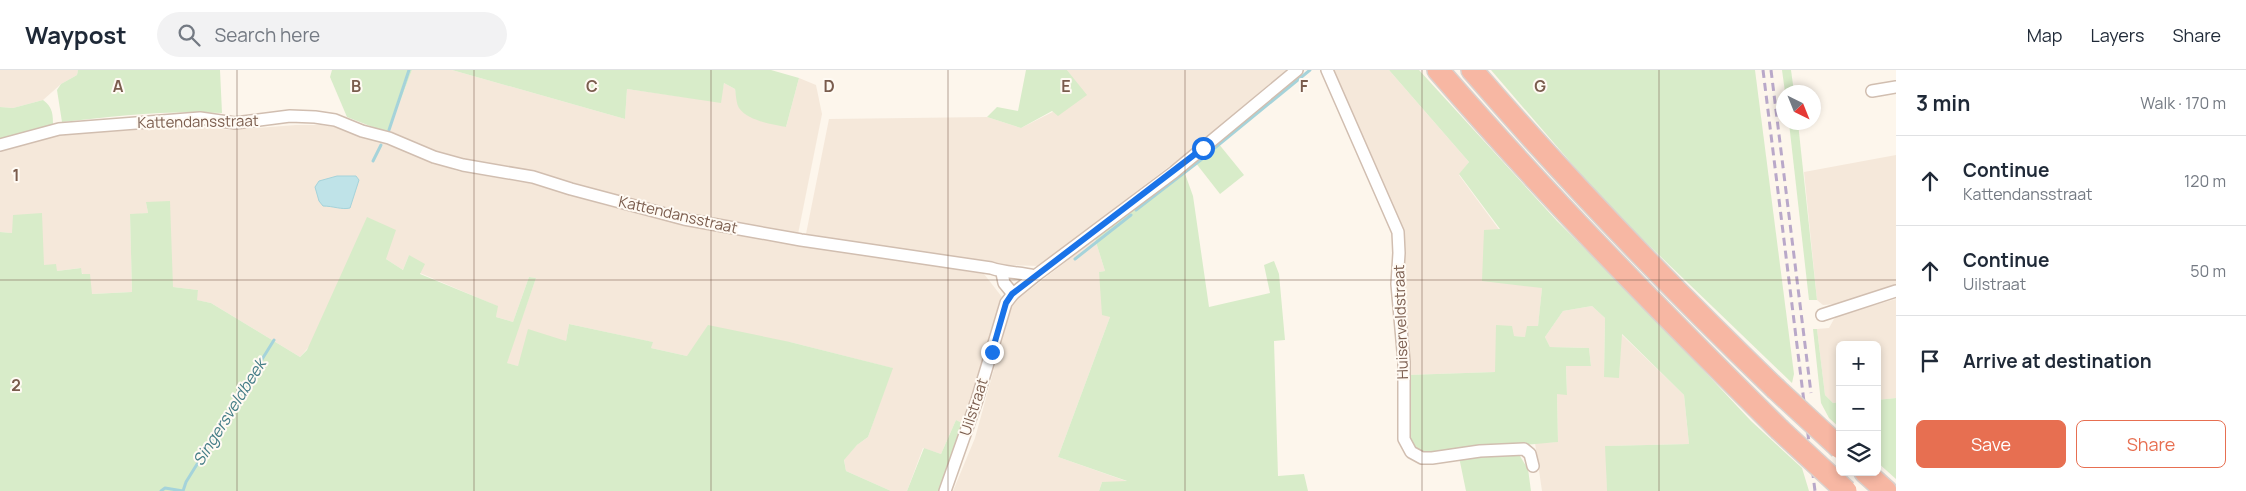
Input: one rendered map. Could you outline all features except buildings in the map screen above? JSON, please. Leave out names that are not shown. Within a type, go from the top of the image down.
[{"type":"highway","points":[[1438,70],[1494,135],[1581,229],[1778,429],[1846,491]]},
{"type":"highway","points":[[1472,70],[1598,210],[1692,308],[1836,444]]},
{"type":"highway","points":[[1870,476],[1886,491]]},
{"type":"street","points":[[1035,276],[1174,172],[1296,70]]},
{"type":"street","name":"Huiserveldstraat","points":[[1327,70],[1398,232],[1397,284],[1404,362],[1404,439],[1411,452],[1422,458],[1480,451],[1524,449],[1530,454],[1533,466]]},
{"type":"street","points":[[1872,91],[1896,87]]},
{"type":"street","name":"Kattendansstraat","points":[[0,145],[59,128],[200,118],[236,123],[290,116],[315,117],[335,120],[456,163],[533,177],[684,219],[801,240],[991,268],[1002,273],[1016,272],[1035,276]]},
{"type":"street","points":[[1002,273],[1004,284],[1012,294]]},
{"type":"street","name":"Uilstraat","points":[[945,491],[977,400],[1006,303],[1012,294],[1035,276]]},
{"type":"street","points":[[1822,315],[1896,291]]},
{"type":"shaded area","points":[[0,70],[78,70],[77,75],[61,84],[43,100],[13,108],[0,107]]},
{"type":"shaded area","points":[[412,70],[452,70],[625,119],[627,89],[720,102],[724,83],[735,89],[739,107],[786,127],[799,78],[816,85],[822,114],[798,234],[685,212],[578,186],[464,162],[388,133]]},
{"type":"shaded area","points":[[1067,70],[1286,70],[1201,142],[1039,266],[1006,265],[806,234],[829,119],[987,117],[1021,128],[1086,95]]},
{"type":"shaded area","points":[[1332,70],[1389,70],[1469,162],[1459,175],[1542,288],[1538,327],[1525,337],[1514,336],[1496,325],[1496,372],[1407,375],[1401,288],[1404,251]]},
{"type":"shaded area","points":[[321,125],[346,129],[457,171],[546,186],[604,205],[735,233],[984,274],[1002,297],[964,424],[956,420],[941,454],[923,448],[907,491],[891,491],[846,471],[844,459],[857,445],[868,437],[892,368],[790,342],[687,356],[651,348],[652,342],[569,324],[566,341],[518,366],[506,363],[536,278],[529,277],[513,322],[496,317],[497,306],[420,273],[409,255],[403,270],[386,259],[300,357],[211,303],[196,300],[198,290],[173,287],[146,202],[148,213],[130,215],[132,292],[91,294],[80,268],[57,271],[44,265],[12,233],[0,232],[0,150],[29,144],[57,135],[192,126],[230,130]]},
{"type":"shaded area","points":[[1896,155],[1896,285],[1837,304],[1823,305],[1817,300],[1804,172]]},
{"type":"shaded area","points":[[1095,239],[1105,271],[1099,272],[1110,317],[1058,457],[1129,482],[1102,482],[1099,491],[953,491],[975,438],[1011,307],[1018,299]]},
{"type":"shaded area","points":[[1896,299],[1896,398],[1881,400],[1881,341],[1836,341],[1836,403],[1833,403],[1825,395],[1817,329],[1829,328],[1834,319],[1840,315]]},
{"type":"shaded area","points":[[1592,306],[1605,318],[1604,377],[1619,377],[1621,334],[1684,395],[1689,444],[1606,446],[1607,491],[1542,491],[1535,443],[1558,442],[1557,394],[1567,394],[1566,365],[1591,366],[1589,348],[1550,347],[1545,337],[1563,311]]},
{"type":"green space","points":[[78,70],[220,70],[222,113],[162,113],[62,122],[57,90],[61,84],[77,75]]},
{"type":"green space","points":[[332,70],[412,70],[388,133],[347,117],[330,77]]},
{"type":"green space","points":[[452,70],[771,70],[799,78],[786,127],[748,116],[738,106],[735,89],[724,83],[721,103],[627,89],[625,119]]},
{"type":"green space","points":[[1026,70],[1067,70],[1087,95],[1058,116],[1052,111],[1021,128],[987,117],[997,107],[1018,111]]},
{"type":"green space","points":[[1389,70],[1419,70],[1557,221],[1649,312],[1751,421],[1802,468],[1809,491],[1607,491],[1605,446],[1689,444],[1684,395],[1622,334],[1619,378],[1604,377],[1605,318],[1592,306],[1563,311],[1545,337],[1550,347],[1589,348],[1591,366],[1566,366],[1567,395],[1557,394],[1558,442],[1423,454],[1410,445],[1407,375],[1495,372],[1496,325],[1512,326],[1514,336],[1525,337],[1527,326],[1538,326],[1542,288],[1482,281],[1484,230],[1500,229],[1459,174],[1469,162]]},
{"type":"green space","points":[[1491,70],[1755,70],[1794,374],[1792,383],[1609,207]]},
{"type":"green space","points":[[1782,70],[1791,70],[1793,85],[1784,85]]},
{"type":"green space","points":[[43,100],[51,108],[53,126],[0,139],[0,107],[13,108]]},
{"type":"green space","points":[[1790,130],[1799,130],[1817,300],[1809,300]]},
{"type":"green space","points":[[1218,143],[1244,175],[1220,194],[1195,162]]},
{"type":"green space","points":[[1184,171],[1193,196],[1209,307],[1270,293],[1264,265],[1274,261],[1279,274],[1285,340],[1274,341],[1278,476],[1304,474],[1308,491],[1099,491],[1102,482],[1127,481],[1058,457],[1110,317],[1102,315],[1099,272],[1105,271],[1095,239]]},
{"type":"green space","points":[[170,201],[173,287],[198,290],[197,300],[211,303],[300,357],[307,350],[367,217],[396,230],[386,259],[403,270],[409,255],[425,264],[420,274],[498,306],[496,317],[513,322],[529,277],[536,278],[507,363],[518,366],[528,329],[566,341],[569,324],[653,342],[651,348],[687,356],[708,325],[790,342],[893,368],[868,437],[857,445],[844,460],[846,471],[891,491],[0,491],[0,232],[12,233],[13,215],[42,213],[44,265],[56,264],[57,271],[81,268],[82,274],[90,274],[92,294],[132,292],[130,214],[148,213],[146,202]]},
{"type":"green space","points":[[1813,329],[1817,329],[1825,395],[1833,403],[1836,403],[1836,424],[1829,418],[1821,403]]},
{"type":"green space","points":[[1896,398],[1896,479],[1881,466],[1881,400]]},
{"type":"green space","points":[[956,420],[964,424],[939,491],[907,491],[924,448],[941,454]]},
{"type":"green space","points":[[1518,453],[1528,469],[1531,491],[1466,491],[1459,457]]},
{"type":"water","points":[[337,176],[356,176],[359,180],[350,208],[323,206],[319,201],[315,187],[319,181]]},
{"type":"waterway","name":"Singersveldbeek","points":[[389,130],[409,70]]},
{"type":"waterway","points":[[1211,151],[1310,70]]},
{"type":"waterway","name":"Singersveldbeek","points":[[373,161],[381,145]]},
{"type":"waterway","points":[[1136,210],[1202,159]]},
{"type":"waterway","points":[[1075,259],[1131,215]]},
{"type":"waterway","name":"Singersveldbeek","points":[[161,491],[165,488],[183,491],[186,482],[274,340]]},
{"type":"railway","points":[[1763,70],[1815,491]]},
{"type":"railway","points":[[1771,70],[1811,393]]},
{"type":"route","points":[[992,352],[1006,303],[1012,294],[1203,148]]}]
